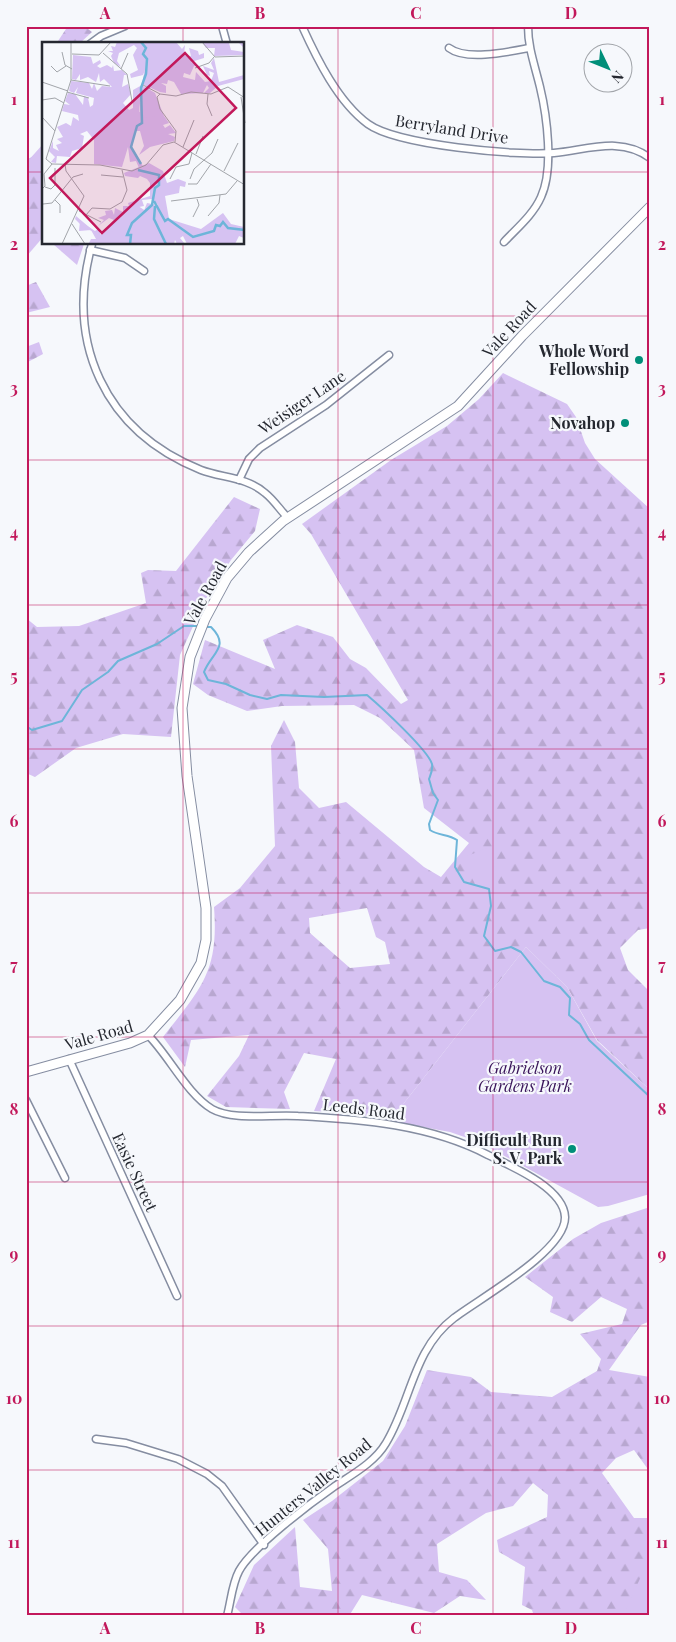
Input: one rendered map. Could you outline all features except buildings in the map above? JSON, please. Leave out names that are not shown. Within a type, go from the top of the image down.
[{"type":"main road","name":"Vale Road","points":[[26,1072],[130,1043],[148,1035],[168,1015],[189,986],[201,963],[206,940],[205,899],[182,732],[183,693],[190,657],[205,619],[227,578],[260,541],[288,518],[458,406],[522,336],[650,207]]},
{"type":"street","points":[[93,42],[101,36],[125,26]]},
{"type":"street","points":[[222,26],[226,42]]},
{"type":"street","name":"Berryland Drive","points":[[302,26],[337,88],[356,113],[376,128],[403,138],[510,153],[547,153],[617,145],[636,150],[650,158]]},
{"type":"street","points":[[504,242],[533,211],[541,198],[547,178],[547,153],[542,95],[529,48],[528,26]]},
{"type":"street","points":[[449,48],[455,52],[469,55],[529,48]]},
{"type":"street","points":[[144,271],[125,258],[91,247],[84,289],[85,323],[92,357],[110,399],[131,426],[168,452],[202,470],[239,480],[266,493],[288,518]]},
{"type":"street","name":"Weisiger Lane","points":[[239,480],[250,459],[260,448],[326,404],[389,355]]},
{"type":"street","name":"Leeds Road","points":[[148,1035],[201,1100],[215,1111],[232,1115],[294,1116],[366,1122],[417,1131],[460,1142],[509,1166],[556,1195],[565,1213],[562,1232]]},
{"type":"street","name":"Easie Street","points":[[69,1059],[177,1296]]},
{"type":"street","points":[[26,1100],[65,1178]]},
{"type":"street","name":"Hunters Valley Road","points":[[227,1616],[238,1573],[248,1559],[306,1508],[356,1472],[381,1450],[394,1429],[425,1352],[437,1334],[455,1317],[552,1246],[562,1232]]},
{"type":"street","points":[[96,1439],[126,1443],[178,1460],[207,1474],[222,1486],[264,1545]]},
{"type":"green space","points":[[68,26],[84,26],[92,32],[81,42],[57,42]]},
{"type":"green space","points":[[42,145],[42,166],[32,177],[26,191],[26,163]]},
{"type":"green space","points":[[42,152],[42,238],[26,257],[26,160]]},
{"type":"green space","points":[[54,245],[84,245],[77,265]]},
{"type":"green space","points":[[36,282],[50,307],[26,313],[26,286]]},
{"type":"green space","points":[[39,342],[43,354],[26,363],[26,347]]},
{"type":"green space","points":[[503,373],[567,404],[576,417],[585,443],[595,459],[650,509],[650,928],[638,930],[620,948],[628,970],[650,992],[650,1090],[597,1040],[567,987],[526,947],[390,1121],[358,1114],[314,1111],[336,1059],[304,1053],[284,1092],[290,1109],[226,1107],[207,1096],[239,1056],[249,1035],[191,1040],[185,1067],[163,1037],[188,1005],[205,978],[213,948],[215,929],[214,907],[240,888],[275,846],[271,746],[284,720],[295,742],[299,788],[319,808],[346,802],[424,867],[441,877],[469,843],[424,808],[414,750],[380,718],[354,705],[282,706],[247,711],[208,695],[193,684],[205,640],[275,669],[263,640],[297,625],[333,637],[350,659],[366,668],[401,704],[408,700],[311,534],[302,524],[391,460],[447,426],[479,399]],"holes":[[[367,908],[376,937],[385,942],[390,964],[350,968],[310,933],[309,918]]]},
{"type":"green space","points":[[234,497],[260,509],[255,531],[231,560],[205,600],[180,655],[171,737],[123,734],[76,748],[35,777],[26,773],[26,618],[37,627],[79,626],[146,603],[141,573],[148,570],[176,571]]},
{"type":"green space","points":[[490,847],[502,898],[487,908],[462,858]]},
{"type":"green space","name":"Gabrielson Gardens Park","points":[[526,947],[567,987],[597,1041],[650,1090],[650,1194],[598,1207],[479,1142],[450,1132],[390,1121]]},
{"type":"green space","points":[[650,1207],[650,1321],[641,1325],[609,1370],[650,1377],[650,1472],[634,1450],[616,1458],[602,1473],[634,1518],[650,1518],[650,1616],[534,1616],[532,1610],[522,1605],[525,1567],[499,1552],[497,1540],[547,1517],[548,1495],[533,1483],[513,1506],[486,1513],[437,1544],[439,1572],[467,1580],[486,1600],[460,1596],[434,1613],[362,1595],[349,1616],[244,1616],[235,1607],[254,1565],[295,1527],[300,1587],[332,1591],[328,1549],[303,1520],[332,1501],[383,1461],[405,1426],[427,1370],[471,1377],[491,1392],[552,1397],[597,1371],[601,1359],[580,1334],[622,1324],[627,1309],[601,1297],[572,1322],[550,1312],[553,1297],[525,1277],[573,1239],[601,1223]]},
{"type":"green space","points":[[650,1564],[650,1616],[623,1616],[643,1572]]},
{"type":"waterway","points":[[26,726],[32,730],[62,721],[82,690],[108,672],[118,661],[157,644],[184,626],[200,626]]},
{"type":"waterway","points":[[204,627],[211,627],[219,640],[218,650],[204,672],[208,680],[226,684],[250,695],[267,699],[281,695],[324,697],[367,695],[413,739],[429,757],[432,764],[429,779],[433,793],[438,800],[429,824],[430,830],[457,840],[455,867],[464,882],[489,889],[491,906],[484,936],[495,951],[511,947],[521,952],[544,981],[560,987],[570,998],[569,1015],[580,1024],[589,1040],[650,1097]]},
{"type":"place","name":"Whole Word Fellowship","points":[[639,360]]},
{"type":"place","name":"Novahop","points":[[625,423]]},
{"type":"place","name":"Difficult Run S. V. Park","points":[[572,1149]]}]
